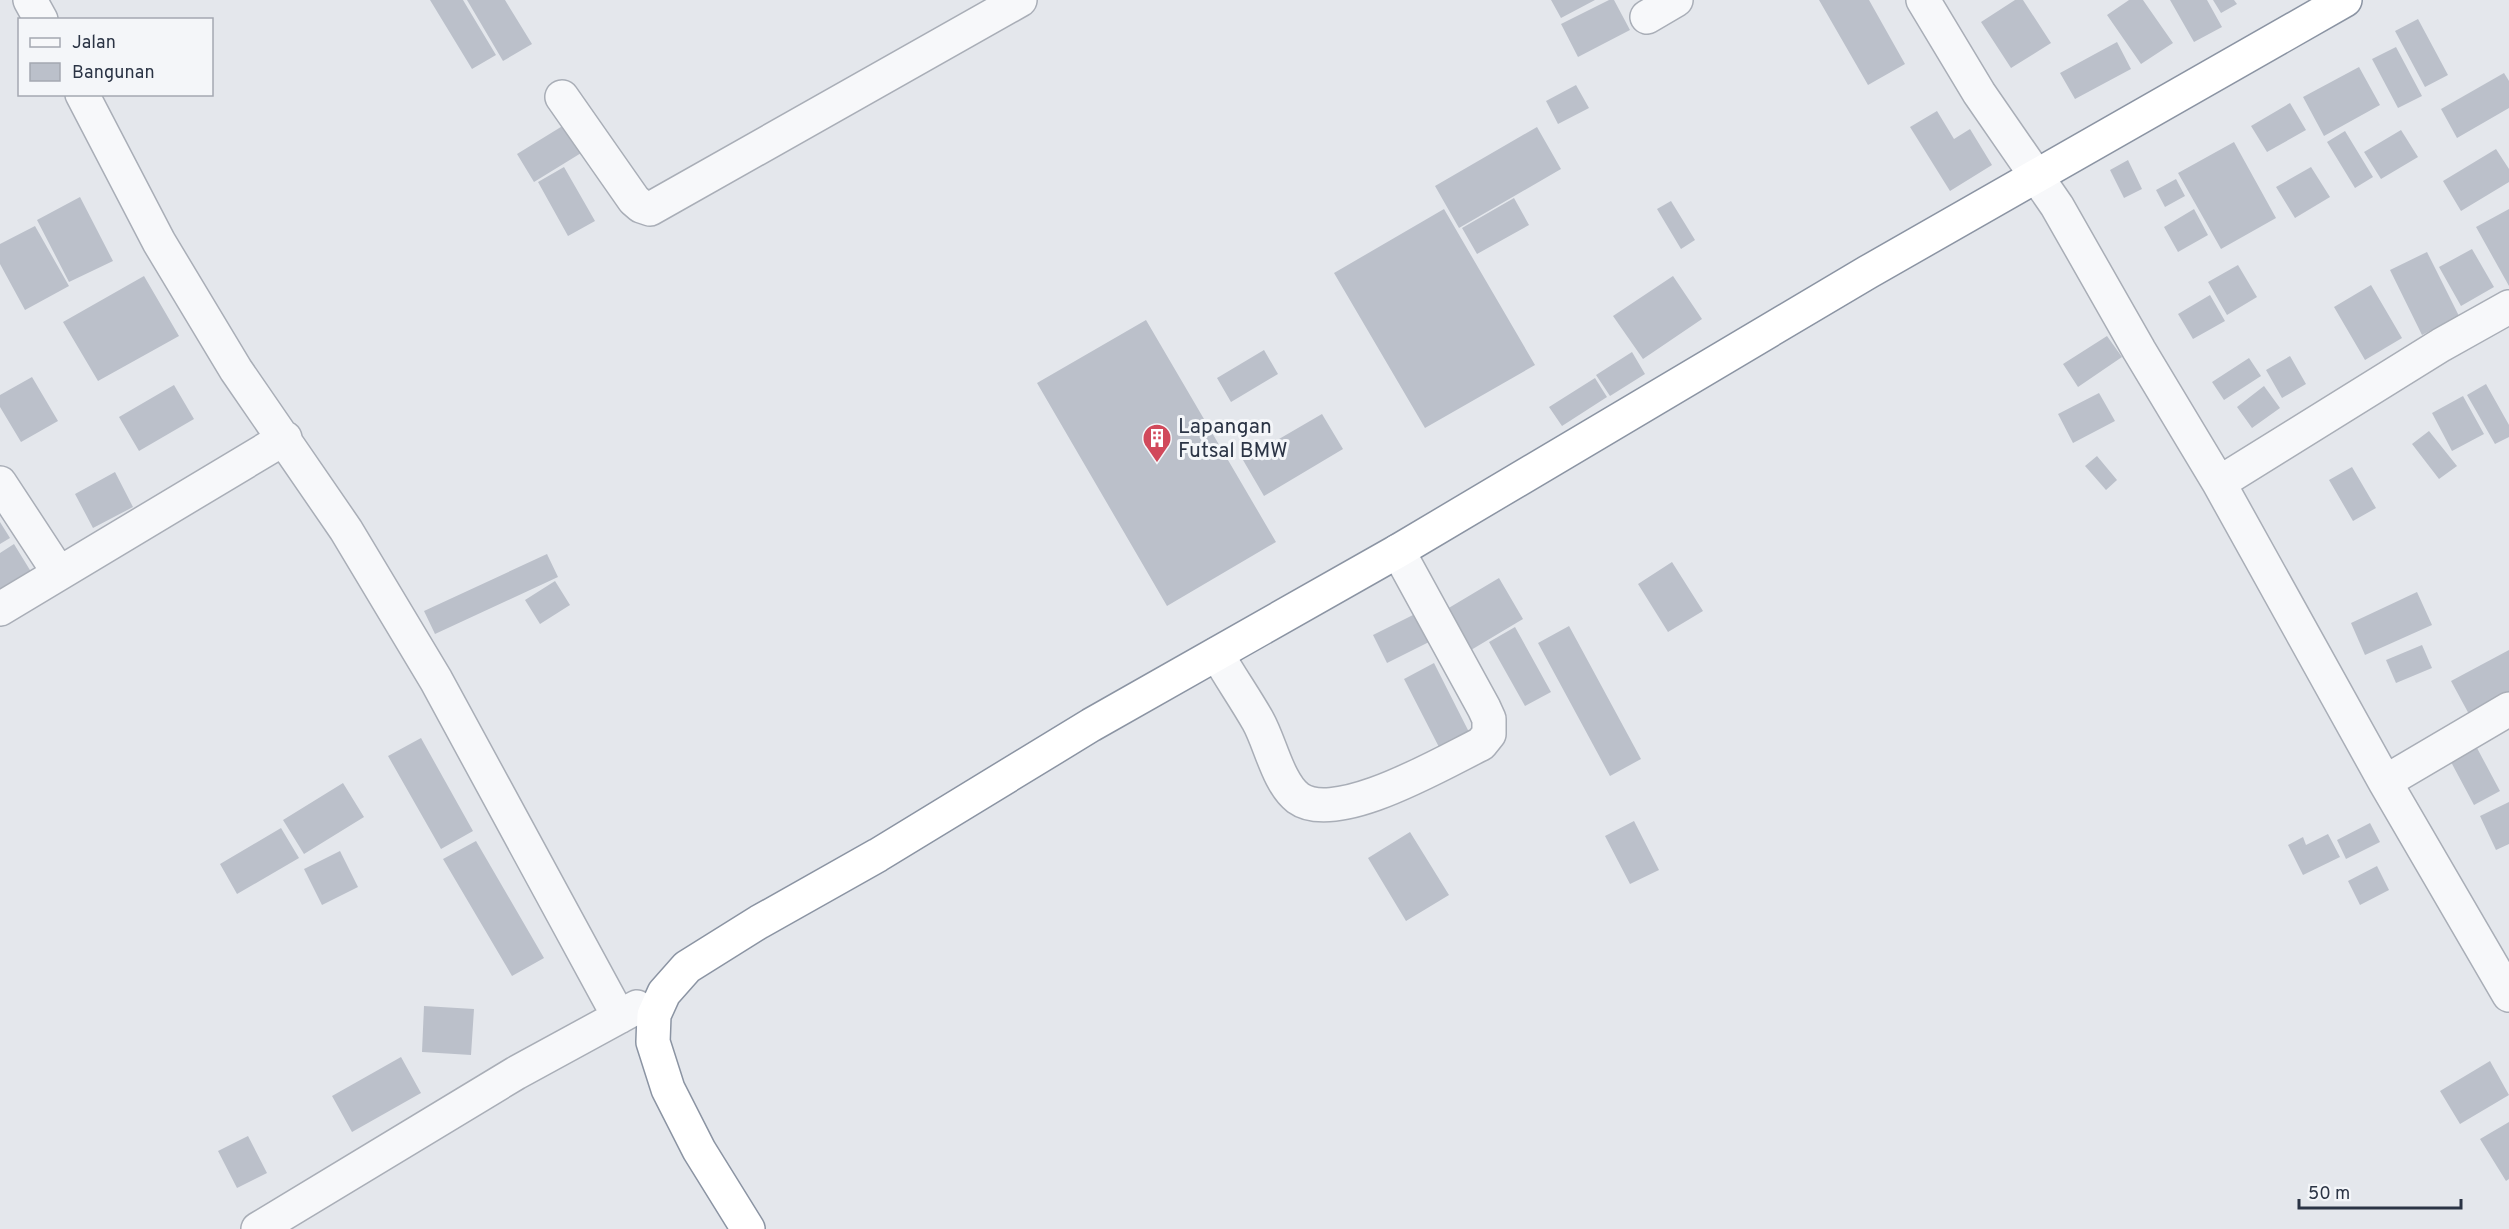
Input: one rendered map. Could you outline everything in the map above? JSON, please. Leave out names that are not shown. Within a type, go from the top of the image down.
[{"type":"highway","points":[[748,1229],[699,1150],[668,1089],[653,1042],[654,1015],[664,993],[687,967],[759,922],[878,855],[1090,725],[1398,552],[1868,272],[2345,0]]},
{"type":"street","points":[[30,0],[40,18]]},
{"type":"street","points":[[562,97],[634,200],[640,206],[651,209],[1020,0]]},
{"type":"street","points":[[1647,17],[1676,0]]},
{"type":"street","points":[[1923,0],[1979,93],[2057,206],[2139,350],[2219,483],[2385,782],[2509,995]]},
{"type":"street","points":[[82,96],[159,242],[236,370],[285,438],[346,530],[436,680],[619,1017]]},
{"type":"street","points":[[2219,483],[2441,345],[2509,307]]},
{"type":"street","points":[[0,609],[285,438]]},
{"type":"street","points":[[0,483],[59,573]]},
{"type":"street","points":[[1217,654],[1259,723],[1290,790],[1303,801],[1328,804],[1349,803],[1399,784],[1481,744],[1486,740],[1490,730],[1484,708],[1398,552]]},
{"type":"street","points":[[2385,782],[2509,709]]},
{"type":"street","points":[[258,1229],[516,1073],[664,993]]},
{"type":"building","points":[[430,0],[463,0],[496,55],[472,69]]},
{"type":"building","points":[[467,0],[505,0],[532,44],[503,61]]},
{"type":"building","points":[[1551,0],[1595,0],[1561,18]]},
{"type":"building","points":[[1609,0],[1614,0],[1630,30],[1578,57],[1561,24]]},
{"type":"building","points":[[1819,0],[1869,0],[1905,64],[1868,85]]},
{"type":"building","points":[[2015,0],[2023,0],[2051,43],[2011,68],[1981,22]]},
{"type":"building","points":[[2129,0],[2143,0],[2173,43],[2141,64],[2107,15]]},
{"type":"building","points":[[2170,0],[2207,0],[2222,27],[2194,42]]},
{"type":"building","points":[[2213,0],[2234,0],[2237,4],[2221,13]]},
{"type":"building","points":[[2418,19],[2448,75],[2425,87],[2395,31]]},
{"type":"building","points":[[2117,42],[2131,69],[2075,99],[2060,73]]},
{"type":"building","points":[[2396,47],[2422,96],[2398,108],[2372,59]]},
{"type":"building","points":[[2359,67],[2380,105],[2324,136],[2303,97]]},
{"type":"building","points":[[2504,73],[2509,81],[2509,108],[2457,138],[2441,109]]},
{"type":"building","points":[[1576,85],[1589,108],[1558,124],[1546,101]]},
{"type":"building","points":[[2290,103],[2306,130],[2267,152],[2251,126]]},
{"type":"building","points":[[1937,111],[1954,139],[1970,129],[1992,165],[1950,191],[1910,127]]},
{"type":"building","points":[[569,122],[586,150],[534,182],[517,154]]},
{"type":"building","points":[[1537,127],[1561,169],[1459,228],[1435,186]]},
{"type":"building","points":[[2401,130],[2418,157],[2381,179],[2364,152]]},
{"type":"building","points":[[2345,131],[2373,177],[2355,188],[2327,142]]},
{"type":"building","points":[[2234,142],[2276,218],[2221,249],[2178,173]]},
{"type":"building","points":[[2496,149],[2509,169],[2509,182],[2461,211],[2443,181]]},
{"type":"building","points":[[2128,160],[2142,189],[2124,198],[2110,170]]},
{"type":"building","points":[[564,167],[595,221],[568,236],[538,182]]},
{"type":"building","points":[[2311,167],[2330,197],[2295,218],[2276,187]]},
{"type":"building","points":[[2176,179],[2185,196],[2165,207],[2156,190]]},
{"type":"building","points":[[80,197],[113,261],[69,282],[37,220]]},
{"type":"building","points":[[1514,198],[1529,225],[1477,254],[1462,228]]},
{"type":"building","points":[[1671,201],[1695,240],[1681,249],[1657,209]]},
{"type":"building","points":[[1444,209],[1535,365],[1425,428],[1334,273]]},
{"type":"building","points":[[2194,209],[2208,235],[2178,252],[2164,227]]},
{"type":"building","points":[[2509,209],[2509,286],[2476,227]]},
{"type":"building","points":[[35,226],[69,286],[25,310],[0,264],[0,244]]},
{"type":"building","points":[[2472,249],[2494,287],[2461,306],[2439,267]]},
{"type":"building","points":[[2427,252],[2459,316],[2422,335],[2390,270]]},
{"type":"building","points":[[2238,265],[2257,297],[2227,315],[2208,282]]},
{"type":"building","points":[[144,276],[179,336],[98,381],[63,322]]},
{"type":"building","points":[[1673,276],[1702,319],[1643,359],[1613,316]]},
{"type":"building","points":[[2371,285],[2402,338],[2365,360],[2334,307]]},
{"type":"building","points":[[2210,295],[2225,321],[2193,339],[2178,314]]},
{"type":"building","name":"Lapangan Futsal BMW","points":[[1146,320],[1276,542],[1167,606],[1037,383]]},
{"type":"building","points":[[2107,336],[2122,357],[2078,387],[2063,364]]},
{"type":"building","points":[[1264,350],[1278,374],[1231,402],[1217,378]]},
{"type":"building","points":[[1632,352],[1645,374],[1610,396],[1596,375]]},
{"type":"building","points":[[2290,356],[2306,384],[2282,398],[2266,370]]},
{"type":"building","points":[[2249,358],[2261,376],[2224,400],[2212,382]]},
{"type":"building","points":[[32,377],[58,421],[21,442],[0,407],[0,395]]},
{"type":"building","points":[[1595,378],[1607,397],[1562,426],[1549,407]]},
{"type":"building","points":[[2486,384],[2509,425],[2509,437],[2495,444],[2467,395]]},
{"type":"building","points":[[174,385],[194,419],[139,451],[119,417]]},
{"type":"building","points":[[2264,386],[2280,408],[2252,428],[2237,407]]},
{"type":"building","points":[[2099,393],[2115,421],[2073,443],[2058,414]]},
{"type":"building","points":[[2463,396],[2484,434],[2452,451],[2432,413]]},
{"type":"building","points":[[1322,414],[1343,449],[1264,496],[1243,460]]},
{"type":"building","points":[[2429,431],[2457,466],[2439,479],[2412,444]]},
{"type":"building","points":[[2097,456],[2117,480],[2106,490],[2085,466]]},
{"type":"building","points":[[2352,467],[2376,508],[2353,521],[2329,480]]},
{"type":"building","points":[[115,472],[133,507],[93,528],[75,494]]},
{"type":"building","points":[[0,522],[10,538],[0,544]]},
{"type":"building","points":[[14,544],[33,575],[0,595],[0,553]]},
{"type":"building","points":[[547,554],[558,577],[435,634],[424,611]]},
{"type":"building","points":[[1672,562],[1703,611],[1668,632],[1638,584]]},
{"type":"building","points":[[1499,578],[1523,619],[1471,650],[1447,609]]},
{"type":"building","points":[[555,581],[570,605],[540,624],[525,600]]},
{"type":"building","points":[[2417,592],[2432,625],[2365,655],[2351,623]]},
{"type":"building","points":[[1421,611],[1435,639],[1387,663],[1373,635]]},
{"type":"building","points":[[1569,626],[1641,759],[1610,776],[1538,643]]},
{"type":"building","points":[[1515,627],[1551,692],[1525,706],[1489,642]]},
{"type":"building","points":[[2422,645],[2432,668],[2396,683],[2386,660]]},
{"type":"building","points":[[2509,650],[2509,695],[2470,716],[2451,681]]},
{"type":"building","points":[[1434,663],[1471,736],[1441,751],[1404,679]]},
{"type":"building","points":[[421,738],[473,831],[441,849],[388,756]]},
{"type":"building","points":[[2477,748],[2500,791],[2474,805],[2451,762]]},
{"type":"building","points":[[343,783],[364,817],[304,854],[283,820]]},
{"type":"building","points":[[2509,802],[2509,844],[2496,850],[2480,816]]},
{"type":"building","points":[[1634,821],[1659,870],[1630,884],[1605,836]]},
{"type":"building","points":[[2370,823],[2380,842],[2346,859],[2337,840]]},
{"type":"building","points":[[281,828],[299,858],[237,894],[220,864]]},
{"type":"building","points":[[1410,832],[1449,895],[1406,921],[1368,858]]},
{"type":"building","points":[[2328,834],[2340,857],[2303,875],[2288,845],[2303,837],[2306,845]]},
{"type":"building","points":[[476,841],[544,958],[512,976],[443,859]]},
{"type":"building","points":[[340,851],[358,887],[322,905],[304,869]]},
{"type":"building","points":[[2377,866],[2389,890],[2360,905],[2348,881]]},
{"type":"building","points":[[424,1006],[474,1009],[471,1055],[422,1052]]},
{"type":"building","points":[[401,1057],[421,1093],[352,1132],[332,1096]]},
{"type":"building","points":[[2490,1061],[2509,1095],[2460,1124],[2440,1091]]},
{"type":"building","points":[[2509,1122],[2509,1179],[2506,1181],[2480,1139]]},
{"type":"building","points":[[248,1136],[267,1173],[237,1188],[218,1151]]},
{"type":"place","name":"Lapangan Futsal BMW","points":[[1157,464]]}]
